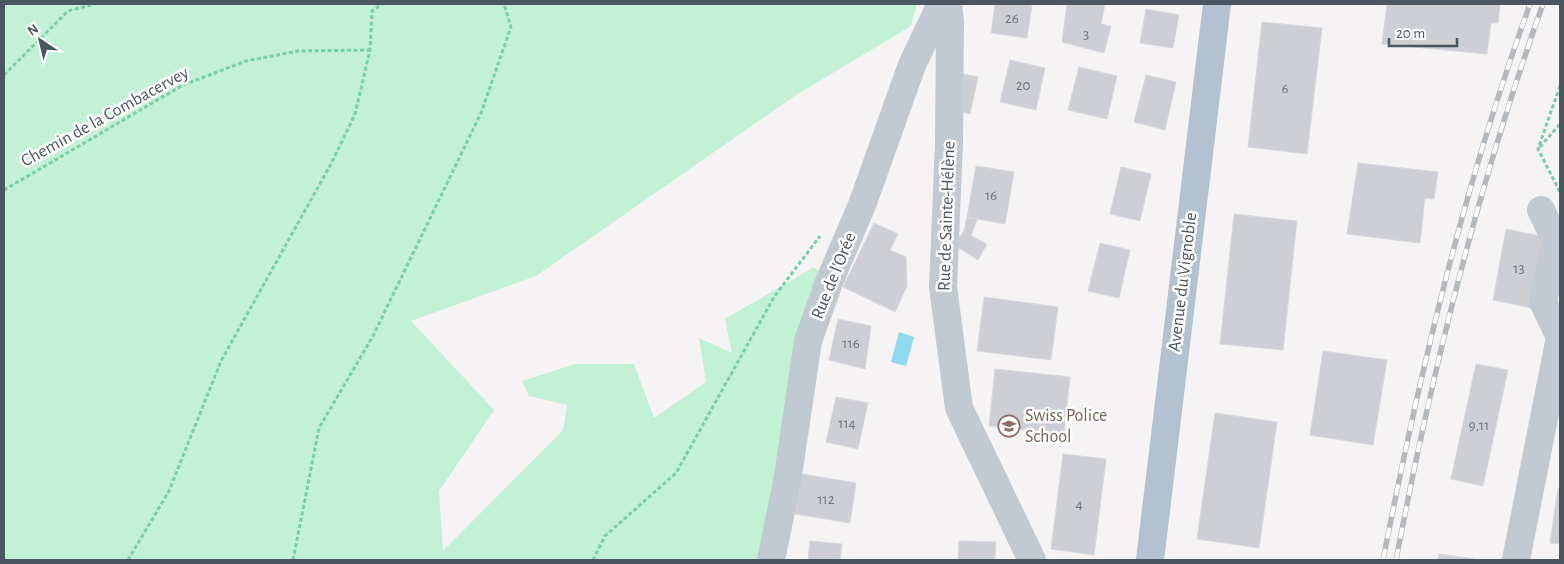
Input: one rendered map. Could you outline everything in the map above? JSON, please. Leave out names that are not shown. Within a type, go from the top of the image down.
[{"type":"main road","name":"Avenue du Vignoble","points":[[1150,560],[1217,4]]},
{"type":"street","name":"Rue de l'Orée","points":[[771,560],[787,482],[808,341],[829,282],[862,206],[912,65],[942,4]]},
{"type":"street","name":"Rue de Sainte-Hélène","points":[[948,4],[950,22],[949,143],[942,287],[958,408],[1032,560]]},
{"type":"street","points":[[1516,560],[1560,337],[1543,302],[1556,241],[1551,201]]},
{"type":"path","points":[[4,74],[68,11],[95,4]]},
{"type":"path","points":[[128,560],[169,491],[221,361],[330,164],[355,114],[370,50],[372,11],[382,4]]},
{"type":"path","points":[[293,560],[318,428],[373,336],[481,112],[511,27],[504,4]]},
{"type":"path","name":"Chemin de la Combacervey","points":[[4,190],[183,85],[246,61],[298,51],[370,50]]},
{"type":"path","points":[[1551,201],[1538,149],[1560,86]]},
{"type":"path","points":[[1538,149],[1560,124]]},
{"type":"path","points":[[593,560],[605,536],[676,474],[774,297],[824,228]]},
{"type":"green space","points":[[4,4],[917,4],[911,26],[796,95],[536,276],[411,321],[494,410],[439,491],[443,551],[563,430],[567,405],[529,396],[522,381],[575,364],[634,364],[654,418],[706,382],[699,338],[732,353],[725,319],[814,267],[829,282],[771,560],[4,560]]},
{"type":"water","points":[[899,332],[914,337],[906,366],[891,362]]},
{"type":"building","points":[[995,4],[1032,4],[1027,38],[991,33]]},
{"type":"building","points":[[1067,4],[1105,4],[1101,24],[1111,26],[1104,53],[1062,42]]},
{"type":"building","points":[[1387,4],[1500,4],[1498,23],[1491,23],[1487,54],[1382,44]]},
{"type":"building","points":[[1146,9],[1179,15],[1173,48],[1140,43]]},
{"type":"building","points":[[1262,22],[1322,28],[1307,154],[1248,147]]},
{"type":"building","points":[[1010,60],[1045,68],[1036,110],[1000,102]]},
{"type":"building","points":[[1079,67],[1117,76],[1107,119],[1068,110]]},
{"type":"building","points":[[958,73],[978,77],[970,114],[950,109]]},
{"type":"building","points":[[1146,75],[1176,82],[1165,130],[1134,122]]},
{"type":"building","points":[[1358,163],[1438,172],[1434,199],[1425,198],[1420,243],[1347,234]]},
{"type":"building","points":[[976,166],[1014,172],[1005,224],[967,217]]},
{"type":"building","points":[[1121,167],[1151,174],[1140,221],[1110,214]]},
{"type":"building","points":[[1234,214],[1297,221],[1283,350],[1220,344]]},
{"type":"building","points":[[967,217],[977,219],[971,236],[987,244],[978,260],[954,245],[964,231]]},
{"type":"building","points":[[874,223],[898,234],[890,250],[906,257],[907,286],[895,312],[843,287]]},
{"type":"building","points":[[1506,229],[1545,237],[1532,308],[1493,300]]},
{"type":"building","points":[[1100,243],[1130,250],[1119,298],[1088,291]]},
{"type":"building","points":[[984,297],[1058,307],[1051,360],[977,351]]},
{"type":"building","points":[[838,319],[871,326],[865,369],[829,360]]},
{"type":"building","points":[[1323,351],[1387,360],[1373,445],[1310,435]]},
{"type":"building","points":[[1476,364],[1508,370],[1483,486],[1451,479]]},
{"type":"building","points":[[995,369],[1070,377],[1064,434],[989,426]]},
{"type":"building","points":[[836,397],[868,403],[858,449],[826,442]]},
{"type":"building","points":[[1215,413],[1277,422],[1259,548],[1197,539]]},
{"type":"building","points":[[1063,454],[1106,459],[1094,555],[1051,549]]},
{"type":"building","points":[[802,474],[856,483],[850,523],[795,514]]},
{"type":"building","points":[[1558,488],[1560,488],[1560,544],[1550,543]]},
{"type":"building","points":[[810,541],[842,544],[840,560],[808,560]]},
{"type":"building","points":[[959,541],[996,542],[995,560],[958,560]]},
{"type":"building","points":[[1439,554],[1475,559],[1475,560],[1438,560]]},
{"type":"railway","points":[[1383,560],[1428,349],[1464,210],[1506,72],[1530,4]]},
{"type":"railway","points":[[1396,560],[1441,349],[1477,210],[1519,72],[1543,4]]},
{"type":"place","name":"Swiss Police School","points":[[1009,426]]}]
